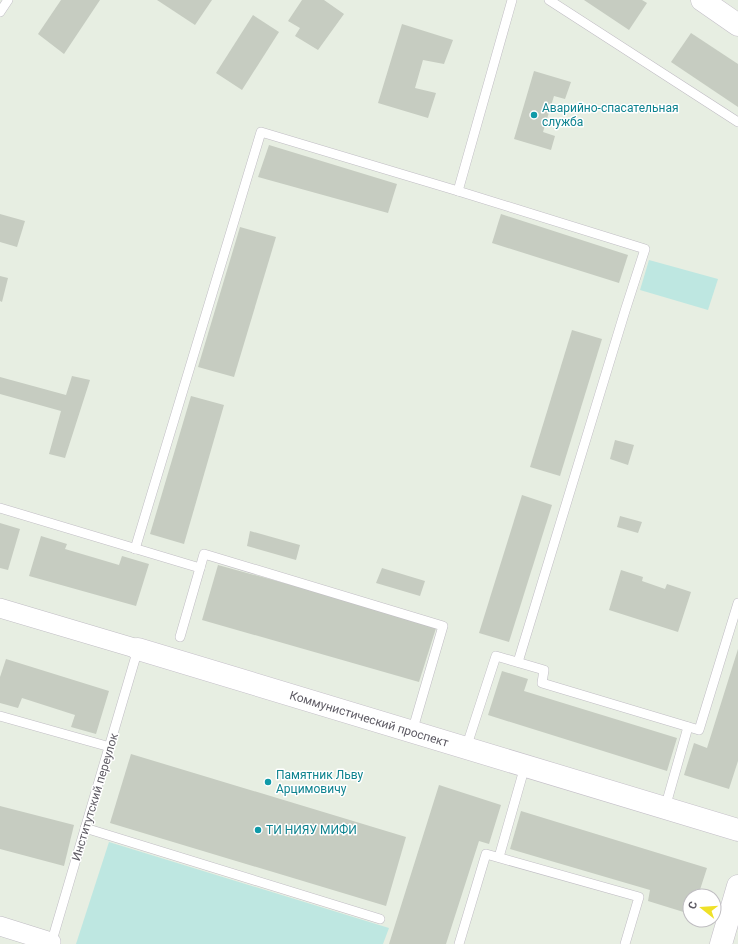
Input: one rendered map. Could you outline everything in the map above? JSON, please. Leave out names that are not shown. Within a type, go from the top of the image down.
[{"type":"street","points":[[702,0],[738,25]]},
{"type":"street","name":"Коммунистический проспект","points":[[0,608],[738,830]]},
{"type":"street","points":[[721,944],[738,886]]},
{"type":"street","points":[[0,926],[51,943]]},
{"type":"lane","points":[[0,12],[8,0]]},
{"type":"lane","points":[[458,192],[512,0]]},
{"type":"lane","points":[[548,0],[738,122]]},
{"type":"lane","points":[[135,549],[261,132],[645,249],[518,662]]},
{"type":"lane","points":[[0,508],[200,568]]},
{"type":"lane","points":[[180,637],[204,554],[443,626],[412,732]]},
{"type":"lane","points":[[466,748],[496,656],[544,670],[542,682],[699,730],[738,603]]},
{"type":"lane","name":"Институтский переулок","points":[[51,943],[138,649]]},
{"type":"lane","points":[[0,716],[110,747]]},
{"type":"lane","points":[[665,808],[688,727]]},
{"type":"lane","points":[[499,857],[526,766]]},
{"type":"lane","points":[[85,828],[380,919]]},
{"type":"lane","points":[[459,944],[486,854],[639,897],[626,944]]},
{"type":"shaded area","points":[[649,260],[718,279],[708,310],[640,290]]},
{"type":"shaded area","points":[[109,842],[389,928],[383,944],[76,944]]},
{"type":"building","points":[[61,0],[100,0],[64,54],[38,34]]},
{"type":"building","points":[[157,0],[212,0],[195,25]]},
{"type":"building","points":[[302,0],[324,0],[344,14],[318,50],[295,36],[300,28],[288,21]]},
{"type":"building","points":[[584,0],[642,0],[647,3],[629,30]]},
{"type":"building","points":[[253,15],[279,32],[242,90],[216,73]]},
{"type":"building","points":[[402,24],[453,40],[444,64],[423,60],[415,88],[436,93],[428,118],[378,103]]},
{"type":"building","points":[[691,33],[738,64],[738,107],[671,62]]},
{"type":"building","name":"Аварийно-спасательная служба","points":[[534,71],[571,82],[565,99],[554,96],[543,132],[555,136],[551,150],[514,139]]},
{"type":"building","points":[[269,145],[397,184],[388,213],[258,177]]},
{"type":"building","points":[[0,214],[25,221],[17,247],[0,242]]},
{"type":"building","points":[[501,214],[628,255],[619,283],[492,243]]},
{"type":"building","points":[[240,227],[276,237],[234,377],[198,367]]},
{"type":"building","points":[[0,276],[8,278],[2,302],[0,301]]},
{"type":"building","points":[[572,330],[602,339],[560,476],[530,467]]},
{"type":"building","points":[[72,376],[90,380],[65,458],[49,454],[61,411],[0,394],[0,377],[66,395]]},
{"type":"building","points":[[191,396],[224,405],[184,544],[150,534]]},
{"type":"building","points":[[615,440],[634,445],[628,465],[610,459]]},
{"type":"building","points":[[522,495],[552,505],[509,642],[479,633]]},
{"type":"building","points":[[620,516],[642,522],[638,533],[617,527]]},
{"type":"building","points":[[0,523],[20,529],[8,570],[0,568]]},
{"type":"building","points":[[250,531],[300,545],[296,560],[247,546]]},
{"type":"building","points":[[41,536],[67,544],[65,549],[119,565],[122,556],[149,564],[136,606],[29,576]]},
{"type":"building","points":[[218,565],[437,625],[419,682],[202,620]]},
{"type":"building","points":[[382,568],[425,581],[420,596],[376,583]]},
{"type":"building","points":[[621,570],[643,577],[642,581],[665,589],[667,584],[691,592],[678,632],[609,610]]},
{"type":"building","points":[[738,649],[738,761],[729,789],[684,775],[694,743],[707,748]]},
{"type":"building","points":[[6,659],[109,691],[96,734],[71,727],[75,715],[22,698],[18,708],[0,703],[0,677]]},
{"type":"building","points":[[502,671],[528,679],[524,691],[677,738],[667,771],[488,715]]},
{"type":"building","name":"ТИ НИЯУ МИФИ","points":[[131,754],[406,837],[386,906],[110,823]]},
{"type":"building","points":[[439,785],[501,805],[489,844],[479,841],[446,944],[389,944]]},
{"type":"building","points":[[0,806],[74,825],[64,866],[0,849]]},
{"type":"building","points":[[521,811],[707,868],[701,888],[682,888],[682,912],[648,901],[650,890],[510,849]]},
{"type":"place","name":"Аварийно-спасательная служба","points":[[534,115]]},
{"type":"place","name":"Памятник Льву Арцимовичу","points":[[268,782]]},
{"type":"place","name":"ТИ НИЯУ МИФИ","points":[[258,830]]}]
